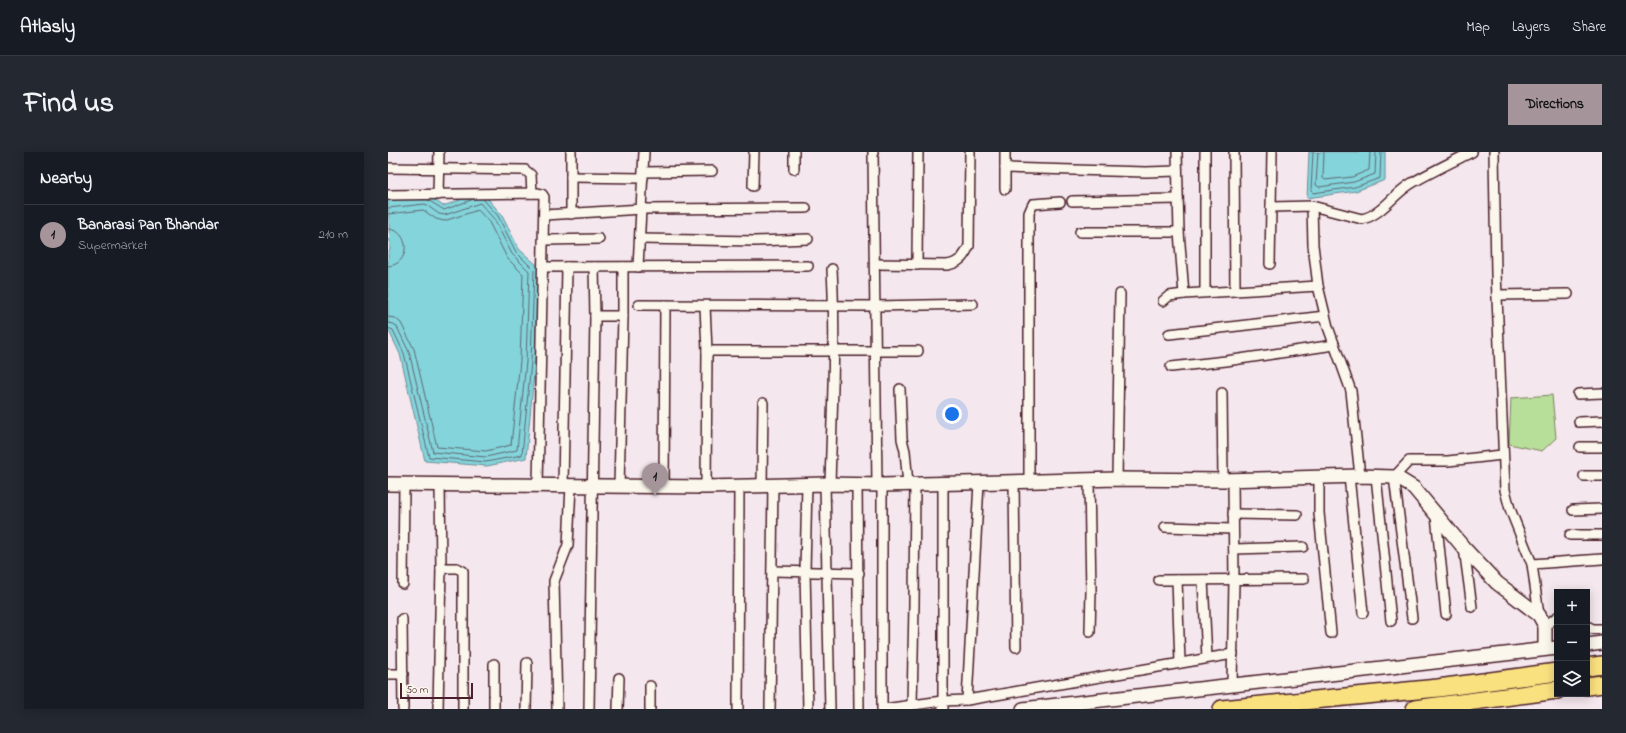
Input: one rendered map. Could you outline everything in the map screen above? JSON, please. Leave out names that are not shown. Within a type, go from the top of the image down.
[{"type":"highway","points":[[1590,667],[1602,665]]},
{"type":"highway","points":[[1222,709],[1438,688],[1554,672]]},
{"type":"highway","points":[[1590,686],[1602,684]]},
{"type":"highway","points":[[1415,709],[1554,690]]},
{"type":"street","points":[[438,152],[438,195]]},
{"type":"street","points":[[571,152],[571,214]]},
{"type":"street","points":[[638,267],[644,152]]},
{"type":"street","points":[[753,186],[754,152]]},
{"type":"street","points":[[794,152],[794,170]]},
{"type":"street","points":[[873,152],[883,709],[912,705],[942,705],[1233,654]]},
{"type":"street","points":[[917,265],[918,152]]},
{"type":"street","points":[[876,264],[953,264],[962,259],[969,246],[970,152]]},
{"type":"street","points":[[1005,152],[1005,189]]},
{"type":"street","points":[[1177,152],[1179,232],[1184,294]]},
{"type":"street","points":[[1205,152],[1205,292]]},
{"type":"street","points":[[1234,152],[1235,291]]},
{"type":"street","points":[[1270,264],[1272,152]]},
{"type":"street","points":[[1270,206],[1312,206],[1362,219],[1370,218],[1378,213],[1394,197],[1411,184],[1472,152]]},
{"type":"street","points":[[1023,709],[1551,648],[1542,621],[1532,564],[1504,490],[1497,295],[1494,152]]},
{"type":"street","points":[[388,168],[438,170],[525,170],[531,175],[532,193]]},
{"type":"street","points":[[1005,168],[1177,172]]},
{"type":"street","points":[[571,177],[712,171]]},
{"type":"street","points":[[388,195],[532,193],[542,194],[544,197],[544,267],[538,485]]},
{"type":"street","points":[[1072,201],[1178,199]]},
{"type":"street","points":[[1029,482],[1029,213],[1033,204],[1060,202]]},
{"type":"street","points":[[1312,206],[1313,245],[1318,286],[1334,345],[1351,391],[1354,476],[1363,613]]},
{"type":"street","points":[[545,215],[642,209],[806,208]]},
{"type":"street","points":[[1080,232],[1179,232]]},
{"type":"street","points":[[544,240],[599,239]]},
{"type":"street","points":[[640,239],[755,241],[808,240]]},
{"type":"street","points":[[544,267],[808,266]]},
{"type":"street","points":[[556,709],[554,581],[568,545],[567,267]]},
{"type":"street","points":[[589,709],[595,316],[594,267]]},
{"type":"street","points":[[618,487],[623,267]]},
{"type":"street","points":[[830,709],[826,572],[834,352],[832,269]]},
{"type":"street","points":[[1163,301],[1169,296],[1184,294],[1318,286]]},
{"type":"street","points":[[1117,479],[1120,294]]},
{"type":"street","points":[[1497,295],[1568,294]]},
{"type":"street","points":[[640,305],[876,306],[973,304]]},
{"type":"street","points":[[664,487],[665,305]]},
{"type":"street","points":[[705,306],[707,351],[706,487]]},
{"type":"street","points":[[595,316],[623,316]]},
{"type":"street","points":[[1169,334],[1325,316]]},
{"type":"street","points":[[1171,366],[1226,362],[1334,345]]},
{"type":"street","points":[[707,351],[918,352]]},
{"type":"street","points":[[900,389],[902,439],[912,484],[914,598],[912,705]]},
{"type":"street","points":[[1222,392],[1228,480],[1233,514],[1234,580],[1232,684]]},
{"type":"street","points":[[1578,394],[1602,393]]},
{"type":"street","points":[[763,403],[773,571],[770,709]]},
{"type":"street","points":[[1579,422],[1602,421]]},
{"type":"street","points":[[1580,447],[1602,447]]},
{"type":"street","points":[[1394,477],[1409,461],[1448,461],[1502,455]]},
{"type":"street","points":[[388,484],[706,487],[807,484],[943,484],[1117,479],[1228,480],[1354,476],[1394,477],[1402,480],[1414,488],[1464,548],[1497,583],[1542,621]]},
{"type":"street","points":[[1376,476],[1391,621]]},
{"type":"street","points":[[1584,476],[1602,476]]},
{"type":"street","points":[[1319,477],[1319,513],[1331,633]]},
{"type":"street","points":[[1394,477],[1412,618]]},
{"type":"street","points":[[1089,481],[1091,591],[1090,632]]},
{"type":"street","points":[[1014,482],[1016,647]]},
{"type":"street","points":[[967,700],[979,483]]},
{"type":"street","points":[[403,584],[404,484]]},
{"type":"street","points":[[438,709],[441,568],[440,484]]},
{"type":"street","points":[[807,484],[805,571],[808,709]]},
{"type":"street","points":[[857,484],[859,573],[859,709]]},
{"type":"street","points":[[942,705],[943,484]]},
{"type":"street","points":[[738,709],[739,485]]},
{"type":"street","points":[[1573,510],[1602,509]]},
{"type":"street","points":[[1233,514],[1298,515]]},
{"type":"street","points":[[1436,515],[1446,614]]},
{"type":"street","points":[[1165,528],[1233,529]]},
{"type":"street","points":[[1570,535],[1602,535]]},
{"type":"street","points":[[1234,549],[1303,547]]},
{"type":"street","points":[[1464,548],[1472,607]]},
{"type":"street","points":[[1532,564],[1602,559]]},
{"type":"street","points":[[441,568],[457,568],[463,571],[463,709]]},
{"type":"street","points":[[773,571],[859,573]]},
{"type":"street","points":[[1159,580],[1304,579]]},
{"type":"street","points":[[1177,580],[1180,663]]},
{"type":"street","points":[[1203,580],[1207,658]]},
{"type":"street","points":[[1542,621],[1554,618]]},
{"type":"street","points":[[402,619],[403,709]]},
{"type":"street","points":[[1590,628],[1602,629]]},
{"type":"street","points":[[1590,644],[1602,643]]},
{"type":"street","points":[[526,709],[527,663]]},
{"type":"street","points":[[494,664],[494,709]]},
{"type":"street","points":[[388,674],[403,674]]},
{"type":"street","points":[[618,709],[619,678]]},
{"type":"street","points":[[650,686],[650,709]]},
{"type":"green space","points":[[1552,395],[1556,438],[1542,451],[1509,444],[1511,398]]},
{"type":"water","points":[[1309,152],[1385,152],[1385,180],[1356,191],[1307,198]]},
{"type":"water","points":[[482,192],[501,214],[519,249],[539,267],[535,363],[526,458],[487,466],[425,461],[400,354],[388,329],[388,253],[390,249],[388,200],[428,195],[443,206]]},
{"type":"place","name":"Banarasi Pan Bhandar","points":[[655,496]]}]
